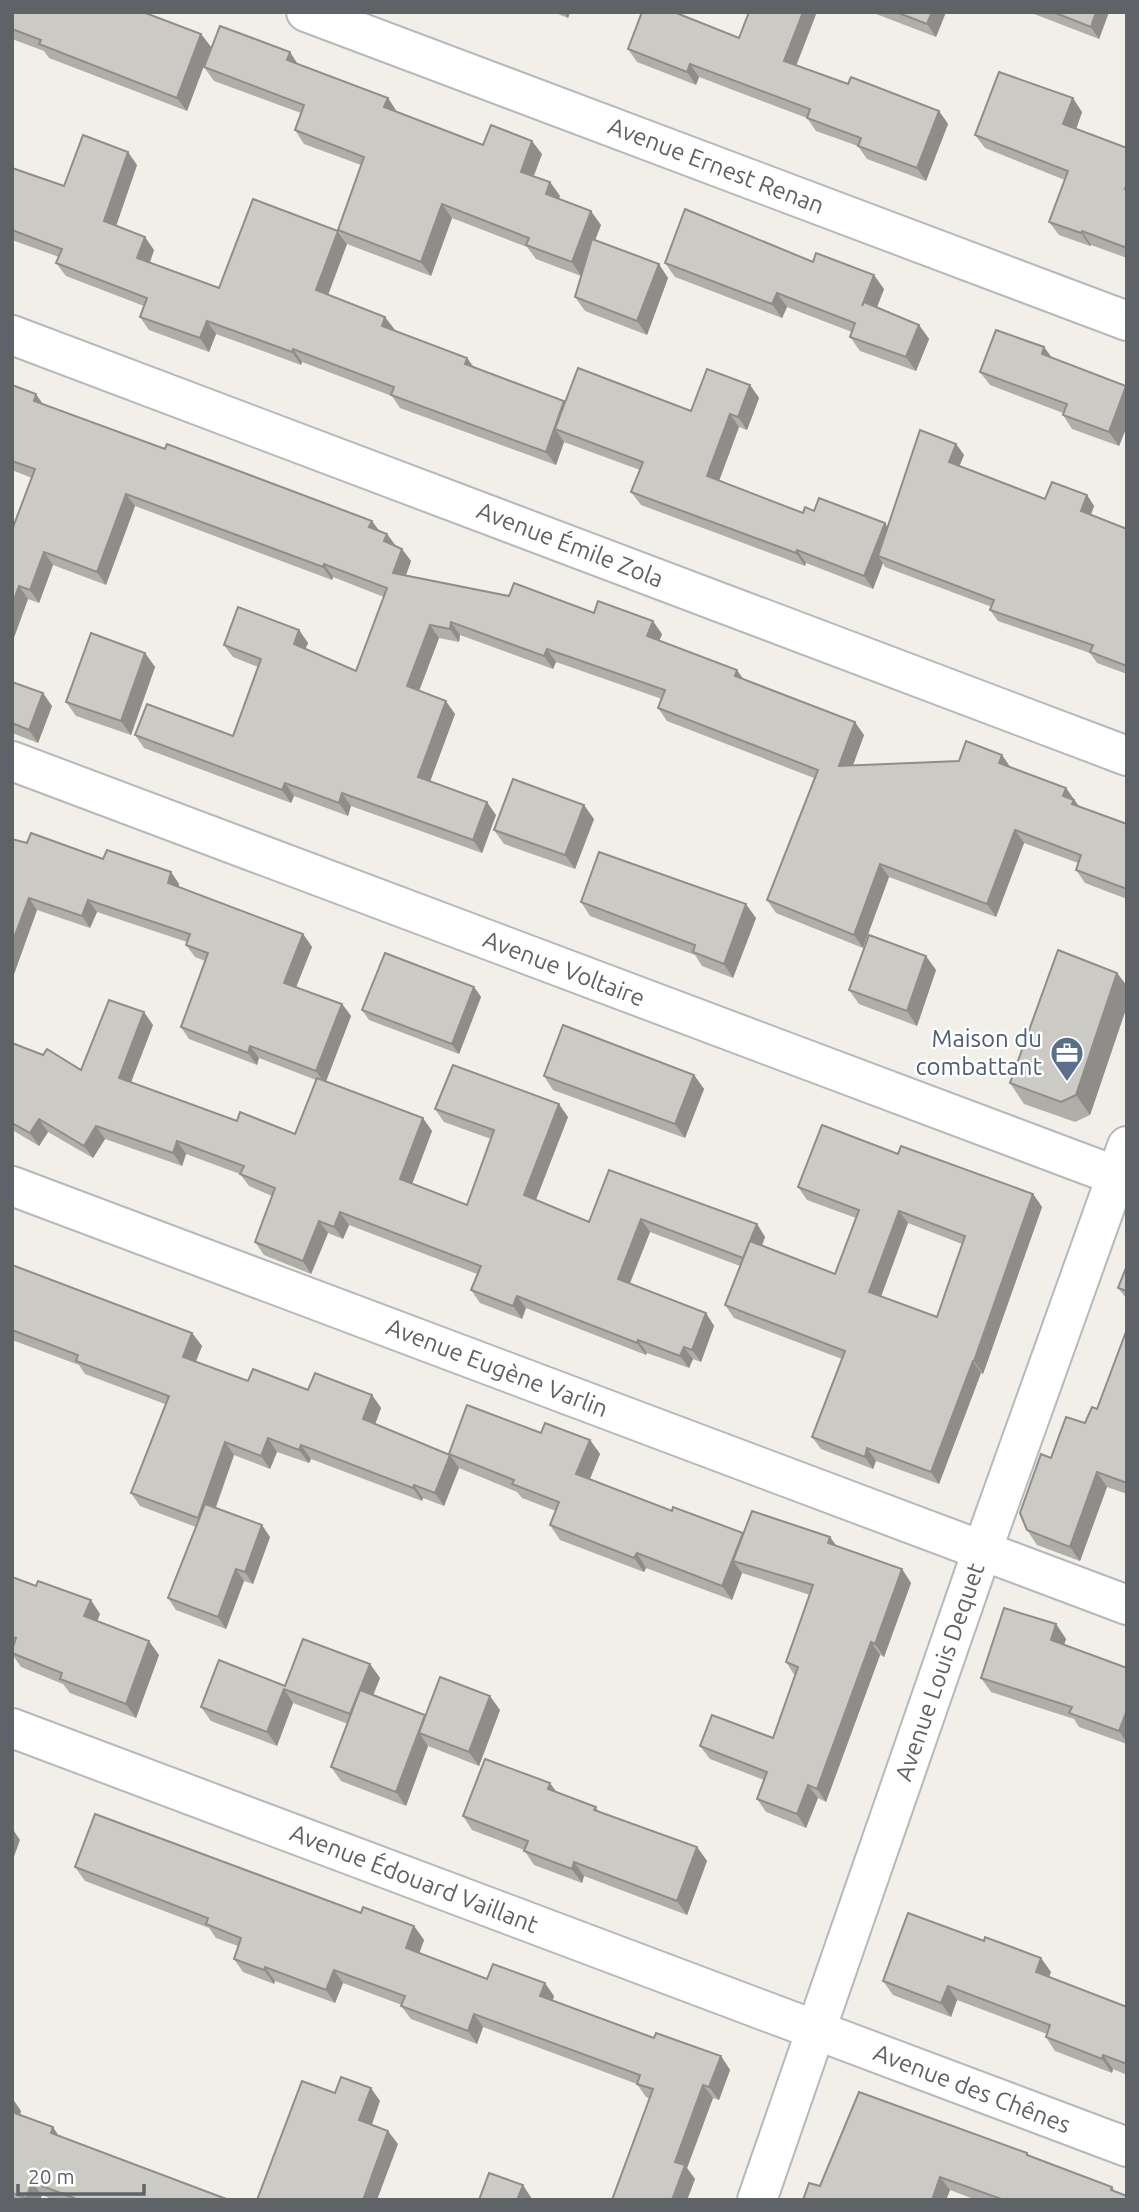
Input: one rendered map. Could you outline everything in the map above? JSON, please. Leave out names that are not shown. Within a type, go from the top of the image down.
[{"type":"street","name":"Avenue Ernest Renan","points":[[306,12],[1127,321]]},
{"type":"street","name":"Avenue Émile Zola","points":[[12,335],[1127,755]]},
{"type":"street","name":"Avenue Voltaire","points":[[12,761],[1123,1167]]},
{"type":"street","name":"Avenue Louis Dequet","points":[[757,2200],[982,1551],[1123,1167]]},
{"type":"street","name":"Avenue Eugène Varlin","points":[[12,1186],[1127,1605]]},
{"type":"street","name":"Avenue Édouard Vaillant","points":[[12,1728],[817,2030]]},
{"type":"street","name":"Avenue des Chênes","points":[[817,2030],[1127,2147]]},
{"type":"building","points":[[12,12],[143,12],[201,34],[177,98],[39,44],[41,40],[12,29]]},
{"type":"building","points":[[642,12],[674,12],[739,38],[749,12],[803,12],[784,61],[848,84],[851,77],[939,111],[917,168],[858,146],[861,138],[807,118],[810,109],[690,64],[687,72],[628,49]]},
{"type":"building","points":[[896,12],[932,12],[927,24]]},
{"type":"building","points":[[1053,12],[1096,12],[1091,27]]},
{"type":"building","points":[[220,26],[290,52],[287,60],[388,98],[384,107],[483,145],[491,125],[532,141],[521,172],[550,182],[546,194],[591,211],[572,262],[526,245],[529,238],[442,204],[421,262],[338,230],[364,157],[295,130],[304,105],[204,67]]},
{"type":"building","points":[[999,72],[1073,98],[1063,124],[1127,148],[1127,248],[1049,222],[1068,171],[975,135]]},
{"type":"building","points":[[83,135],[128,152],[104,221],[145,237],[137,258],[219,288],[253,199],[338,231],[316,290],[385,317],[382,326],[467,358],[465,364],[564,401],[546,452],[391,395],[394,387],[293,349],[292,352],[207,321],[200,338],[140,317],[147,298],[56,263],[62,249],[12,230],[12,168],[64,186]]},
{"type":"building","points":[[685,209],[813,262],[816,253],[874,275],[862,306],[864,302],[919,325],[906,357],[850,337],[855,323],[777,293],[772,304],[665,263]]},
{"type":"building","points":[[592,239],[659,264],[637,321],[575,297]]},
{"type":"building","points":[[996,330],[1044,347],[1042,354],[1126,386],[1109,432],[1063,415],[1067,404],[980,372]]},
{"type":"building","points":[[578,368],[691,411],[707,369],[750,385],[738,417],[730,414],[707,476],[803,513],[805,507],[814,511],[819,498],[885,523],[864,576],[631,492],[643,462],[555,429]]},
{"type":"building","points":[[12,385],[36,394],[34,401],[165,449],[167,444],[372,521],[369,527],[387,534],[384,541],[402,549],[393,573],[509,596],[514,583],[594,613],[598,601],[653,621],[647,636],[737,670],[735,676],[855,722],[839,766],[959,761],[966,741],[1002,755],[999,763],[1066,788],[1063,796],[1074,800],[1072,804],[1127,824],[1127,889],[1076,870],[1081,855],[1015,830],[987,904],[880,864],[854,935],[767,900],[818,770],[658,708],[665,690],[547,649],[544,656],[451,622],[450,629],[430,625],[407,686],[446,701],[418,777],[487,802],[473,840],[342,793],[339,803],[285,783],[282,790],[135,735],[147,704],[233,736],[261,659],[224,645],[238,607],[299,630],[294,644],[356,671],[387,588],[126,494],[97,572],[44,552],[30,590],[19,586],[12,605],[12,530],[35,469],[12,461]]},
{"type":"building","points":[[920,430],[956,444],[949,462],[1045,499],[1052,482],[1087,495],[1081,511],[1127,529],[1127,666],[1090,652],[1093,645],[990,610],[994,600],[878,556]]},
{"type":"building","points":[[91,633],[145,653],[121,721],[66,702]]},
{"type":"building","points":[[12,682],[43,693],[29,730],[12,723]]},
{"type":"building","points":[[513,779],[584,805],[565,855],[494,830]]},
{"type":"building","points":[[31,833],[103,859],[107,850],[171,872],[168,883],[303,934],[284,983],[342,1004],[316,1071],[250,1046],[248,1053],[181,1027],[208,953],[186,945],[190,934],[88,900],[82,916],[29,898],[12,943],[12,839],[27,843]]},
{"type":"building","points":[[599,852],[746,904],[724,964],[693,952],[695,945],[581,902]]},
{"type":"building","points":[[869,935],[926,956],[907,1011],[849,990]]},
{"type":"building","points":[[1058,950],[1117,973],[1076,1095],[1061,1102],[1010,1083]]},
{"type":"building","points":[[385,953],[474,987],[452,1044],[362,1010]]},
{"type":"building","points":[[109,1000],[144,1012],[119,1078],[237,1121],[240,1112],[295,1134],[317,1078],[423,1118],[400,1179],[467,1205],[494,1130],[435,1109],[453,1065],[559,1104],[524,1195],[589,1222],[609,1170],[757,1224],[743,1258],[641,1219],[618,1279],[706,1313],[692,1350],[684,1347],[680,1356],[638,1340],[637,1343],[517,1296],[513,1306],[471,1290],[481,1266],[340,1212],[334,1227],[319,1221],[303,1261],[255,1242],[275,1188],[240,1174],[244,1166],[177,1141],[173,1153],[96,1126],[84,1146],[39,1119],[30,1133],[12,1123],[12,1043],[43,1055],[47,1049],[81,1070]]},
{"type":"building","points":[[563,1025],[694,1075],[675,1124],[544,1076]]},
{"type":"building","points":[[822,1125],[898,1154],[901,1146],[1033,1194],[974,1361],[931,1472],[867,1448],[865,1457],[812,1437],[845,1351],[725,1305],[750,1241],[835,1274],[859,1210],[798,1187]],"holes":[[[899,1211],[965,1236],[937,1317],[869,1292]]]},
{"type":"building","points":[[12,1265],[192,1333],[183,1357],[248,1381],[253,1369],[308,1390],[315,1373],[372,1395],[363,1419],[450,1455],[435,1493],[414,1485],[413,1488],[301,1445],[299,1450],[268,1438],[261,1456],[225,1442],[198,1518],[131,1493],[169,1396],[76,1361],[78,1355],[12,1330]]},
{"type":"building","points":[[1127,1265],[1127,1291],[1118,1288]]},
{"type":"building","points":[[1127,1329],[1127,1483],[1097,1472],[1070,1547],[1027,1530],[1020,1513],[1041,1454],[1051,1458],[1066,1417],[1085,1423],[1092,1407],[1097,1409]]},
{"type":"building","points":[[467,1405],[541,1433],[545,1423],[590,1440],[576,1474],[672,1511],[673,1507],[743,1533],[722,1586],[637,1553],[634,1558],[550,1525],[559,1502],[512,1484],[514,1480],[449,1454]]},
{"type":"building","points":[[205,1504],[262,1525],[245,1572],[236,1569],[218,1617],[168,1598]]},
{"type":"building","points":[[752,1511],[830,1537],[828,1543],[902,1569],[875,1644],[871,1642],[817,1789],[808,1785],[797,1814],[757,1799],[767,1772],[700,1746],[712,1715],[773,1738],[798,1667],[786,1662],[813,1585],[733,1561]]},
{"type":"building","points":[[12,1577],[36,1586],[38,1581],[91,1600],[84,1616],[149,1641],[126,1704],[60,1679],[62,1673],[12,1653],[16,1638],[12,1637]]},
{"type":"building","points":[[1004,1608],[1056,1624],[1051,1640],[1127,1668],[1127,1710],[1119,1731],[1069,1713],[1072,1707],[981,1678]]},
{"type":"building","points":[[303,1639],[370,1664],[350,1714],[284,1689],[267,1732],[201,1707],[219,1660],[285,1686]]},
{"type":"building","points":[[440,1677],[490,1696],[469,1752],[419,1733]]},
{"type":"building","points":[[360,1690],[425,1715],[396,1792],[331,1767]]},
{"type":"building","points":[[485,1759],[550,1783],[548,1789],[596,1807],[594,1810],[697,1847],[677,1901],[574,1862],[572,1869],[524,1851],[528,1841],[463,1816]]},
{"type":"building","points":[[95,1814],[361,1913],[363,1907],[414,1926],[406,1948],[487,1979],[493,1964],[545,1983],[540,1996],[654,2038],[656,2033],[721,2056],[709,2087],[703,2085],[675,2162],[685,2165],[672,2200],[612,2200],[653,2089],[637,2084],[640,2075],[474,2014],[468,2031],[401,2006],[405,1996],[334,1970],[326,1990],[265,1967],[264,1970],[234,1959],[241,1938],[206,1924],[208,1918],[75,1867]]},
{"type":"building","points":[[908,1913],[984,1941],[985,1937],[1041,1958],[1036,1972],[1127,2007],[1127,2064],[1103,2055],[1102,2059],[1046,2037],[1050,2025],[948,1986],[941,2003],[883,1981]]},
{"type":"building","points":[[341,2077],[371,2088],[359,2120],[388,2131],[363,2200],[257,2200],[302,2081],[335,2093]]},
{"type":"building","points":[[859,2092],[1112,2187],[1111,2190],[1127,2196],[1127,2200],[1004,2200],[940,2177],[932,2200],[803,2200],[809,2183],[820,2186]]},
{"type":"building","points":[[12,2112],[53,2127],[51,2133],[229,2200],[79,2200],[32,2182],[26,2198],[12,2193]]},
{"type":"building","points":[[489,2173],[523,2185],[517,2200],[479,2200]]},
{"type":"place","name":"Maison du combattant","points":[[1067,1083]]}]
